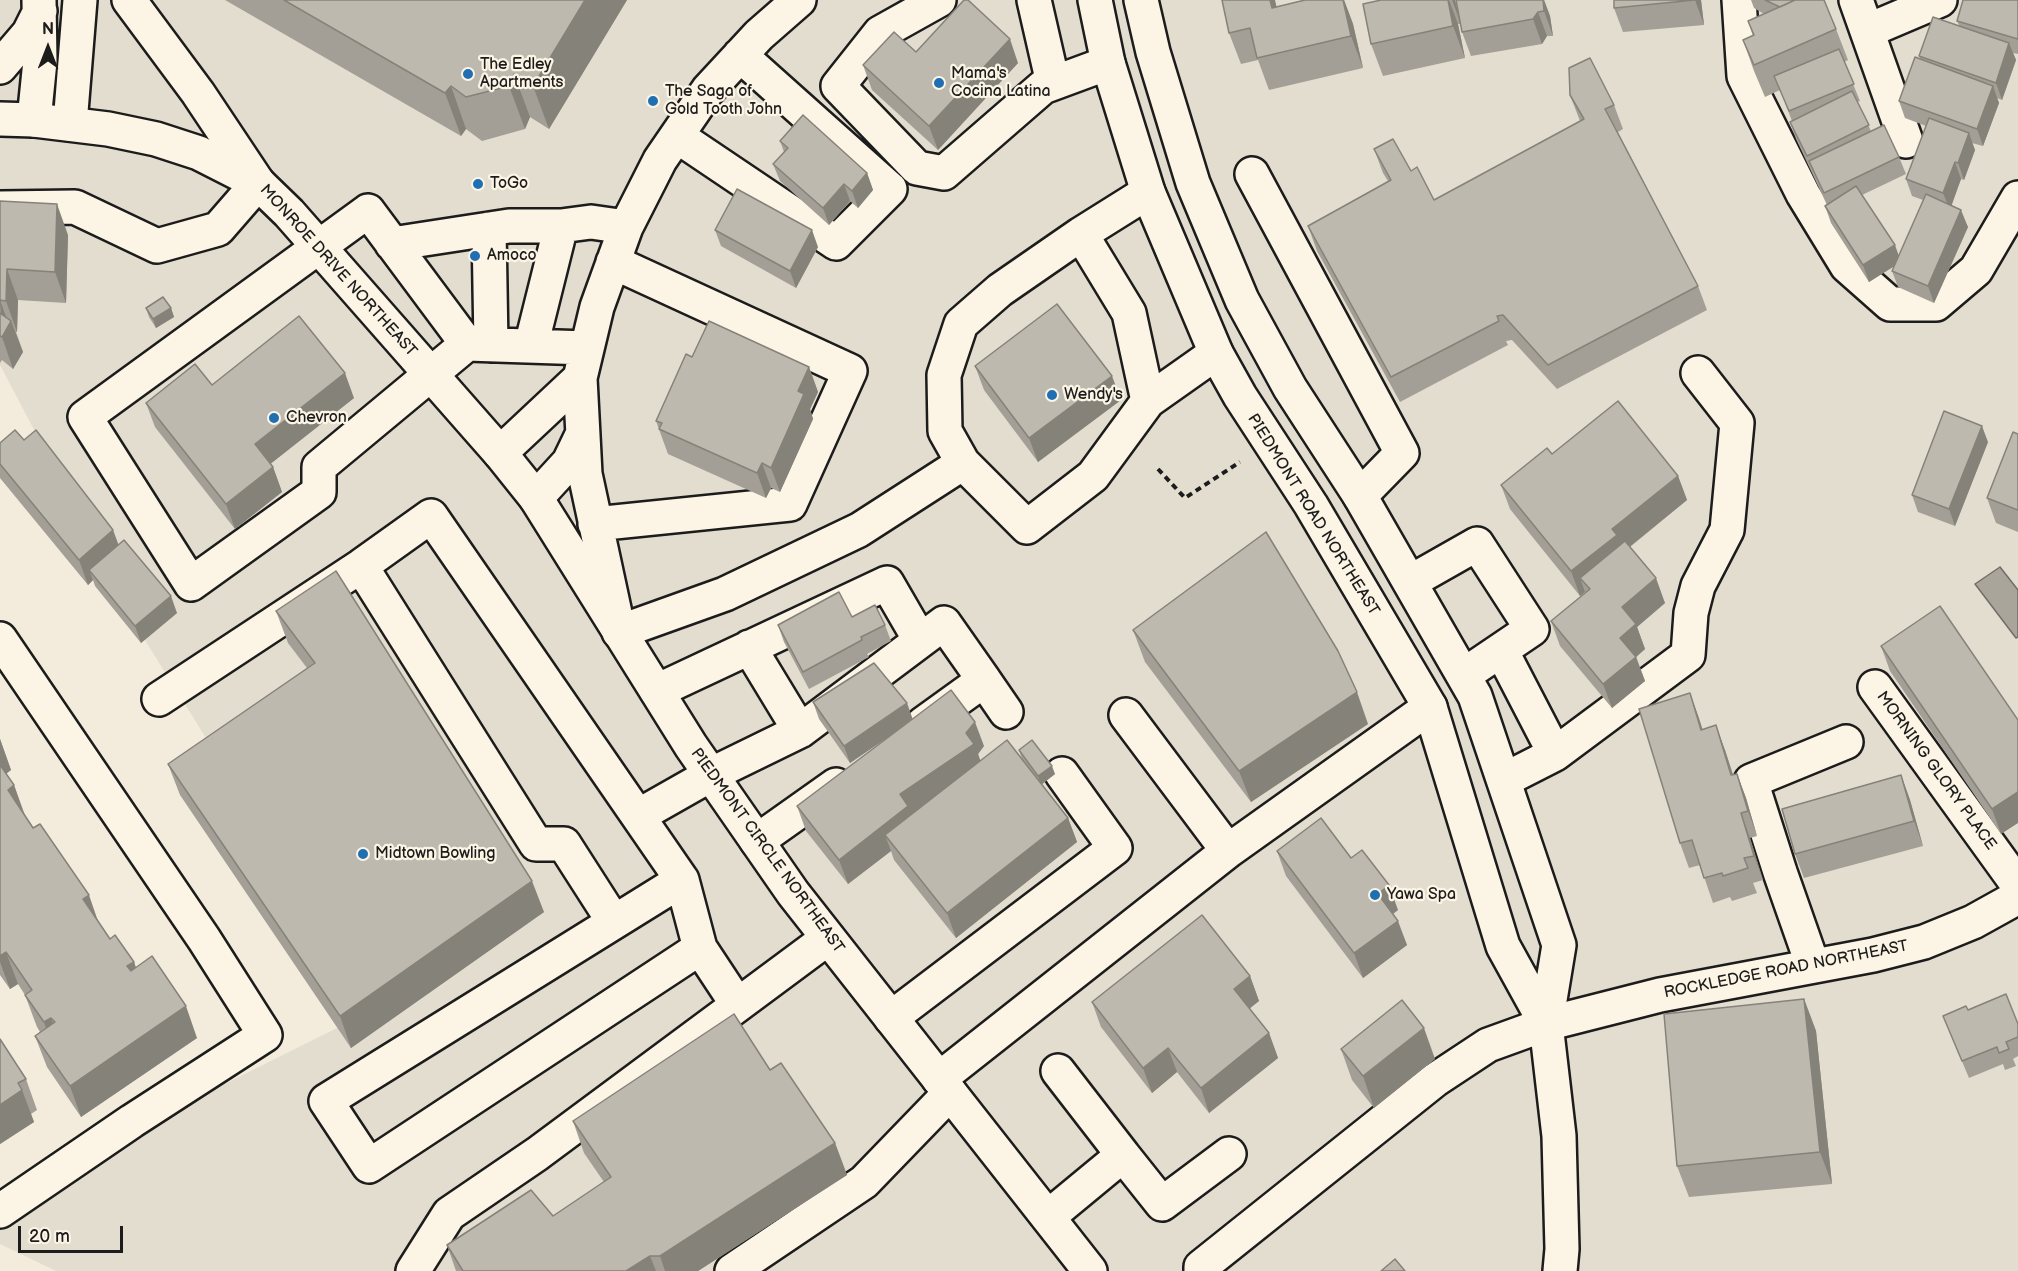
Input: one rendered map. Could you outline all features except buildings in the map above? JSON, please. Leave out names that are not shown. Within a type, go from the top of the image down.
[{"type":"main road","points":[[70,124],[80,0]]},
{"type":"main road","points":[[0,208],[75,207],[157,246],[218,229],[258,183],[198,93],[129,0]]},
{"type":"main road","points":[[799,0],[759,35],[708,90],[660,160],[626,227],[597,307],[584,363],[582,435],[585,474],[619,632],[725,594],[859,530],[963,463]]},
{"type":"main road","points":[[939,0],[880,33],[838,86],[917,168],[944,173],[1043,87],[1108,63]]},
{"type":"main road","points":[[1034,0],[1053,83]]},
{"type":"main road","name":"PIEDMONT ROAD NORTHEAST","points":[[1095,0],[1108,63],[1148,192],[1216,353],[1240,396],[1311,505],[1430,707],[1503,946],[1546,1024]]},
{"type":"main road","name":"PIEDMONT ROAD NORTHEAST","points":[[1141,0],[1156,62],[1193,183],[1242,300],[1290,388],[1360,496],[1475,696],[1559,945],[1546,1024],[1559,1136],[1562,1249],[1560,1271]]},
{"type":"main road","points":[[1739,0],[1744,76],[1793,175],[1847,266],[1890,304],[1936,304],[1976,270],[2018,198]]},
{"type":"main road","points":[[1856,0],[1906,141]]},
{"type":"main road","points":[[1867,31],[1940,0]]},
{"type":"main road","points":[[0,67],[29,33],[40,5]]},
{"type":"main road","points":[[34,120],[40,61],[40,5]]},
{"type":"main road","points":[[676,136],[836,243],[890,189],[740,55]]},
{"type":"main road","name":"MONROE DRIVE NORTHEAST","points":[[0,119],[70,124],[156,139],[199,153],[258,183],[289,213],[500,453]]},
{"type":"main road","points":[[1252,174],[1402,453],[1360,496]]},
{"type":"main road","points":[[1148,192],[1081,234],[1000,290],[961,324],[944,375],[945,431],[963,463],[1027,527],[1093,476],[1148,401],[1216,353]]},
{"type":"main road","points":[[479,344],[392,244],[368,211],[86,417],[191,584],[320,492],[320,467],[432,375],[479,344],[531,346],[584,363]]},
{"type":"main road","points":[[392,244],[509,226],[561,226],[591,222],[626,227]]},
{"type":"main road","points":[[531,346],[561,226]]},
{"type":"main road","points":[[479,344],[489,229]]},
{"type":"main road","points":[[1081,234],[1129,313],[1148,401]]},
{"type":"main road","points":[[596,524],[790,504],[850,371],[613,262]]},
{"type":"main road","points":[[500,453],[584,363]]},
{"type":"main road","points":[[1504,780],[1555,754],[1688,655],[1691,613],[1698,586],[1727,530],[1737,423],[1698,373]]},
{"type":"main road","points":[[536,498],[569,462],[582,435]]},
{"type":"main road","name":"PIEDMONT CIRCLE NORTHEAST","points":[[500,453],[536,498],[691,746],[793,892],[1090,1271]]},
{"type":"main road","points":[[159,699],[361,566],[431,516],[682,880],[700,948],[737,1004]]},
{"type":"main road","points":[[1410,582],[1477,544],[1532,629],[1464,675]]},
{"type":"main road","points":[[361,566],[536,844],[564,844],[614,922]]},
{"type":"main road","points":[[657,691],[887,583],[920,640]]},
{"type":"main road","points":[[638,816],[712,774],[800,731],[944,623],[1006,712]]},
{"type":"main road","points":[[0,639],[204,939],[265,1035],[132,1121],[0,1211]]},
{"type":"main road","points":[[749,647],[800,731]]},
{"type":"main road","points":[[1501,650],[1555,754]]},
{"type":"main road","points":[[897,742],[984,680]]},
{"type":"main road","name":"MORNING GLORY PLACE","points":[[1875,687],[2018,885]]},
{"type":"main road","points":[[732,1271],[864,1182],[944,1086],[1228,851],[1430,707]]},
{"type":"main road","points":[[1126,715],[1228,851]]},
{"type":"main road","points":[[1813,966],[1751,781],[1846,742]]},
{"type":"main road","points":[[757,841],[859,769]]},
{"type":"main road","points":[[891,1018],[1115,848],[1062,774]]},
{"type":"main road","points":[[682,880],[326,1101],[369,1166],[700,948]]},
{"type":"main road","name":"ROCKLEDGE ROAD NORTHEAST","points":[[1201,1271],[1201,1267],[1435,1080],[1488,1045],[1546,1024],[1660,995],[1873,955],[1924,942],[1973,922],[2018,897]]},
{"type":"main road","points":[[413,1271],[449,1214],[537,1154],[828,938]]},
{"type":"main road","points":[[1058,1071],[1162,1204],[1229,1154]]},
{"type":"main road","points":[[1048,1217],[1123,1155]]},
{"type":"path","points":[[1158,469],[1185,498],[1240,462]]},
{"type":"shaded area","points":[[0,0],[2018,0],[2018,1271],[56,1271],[0,1244],[0,1196],[375,1009],[143,637],[0,365]]},
{"type":"shaded area","points":[[2000,567],[2018,590],[2018,637],[2016,638],[1975,584]]},
{"type":"place","name":"The Edley Apartments","points":[[468,74]]},
{"type":"place","name":"Mama's Cocina Latina","points":[[939,83]]},
{"type":"place","name":"The Saga of Gold Tooth John","points":[[653,101]]},
{"type":"place","name":"ToGo","points":[[478,184]]},
{"type":"place","name":"Amoco","points":[[475,256]]},
{"type":"place","name":"Wendy's","points":[[1052,395]]},
{"type":"place","name":"Chevron","points":[[274,418]]},
{"type":"place","name":"Midtown Bowling","points":[[363,854]]},
{"type":"place","name":"Yawa Spa","points":[[1375,895]]}]
